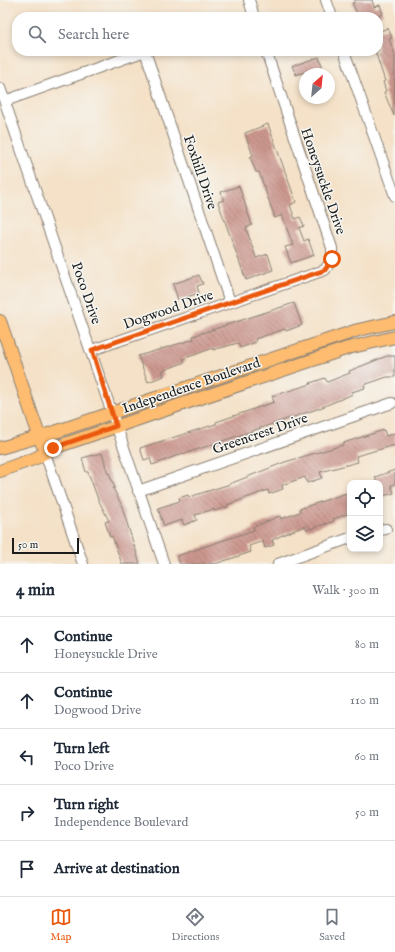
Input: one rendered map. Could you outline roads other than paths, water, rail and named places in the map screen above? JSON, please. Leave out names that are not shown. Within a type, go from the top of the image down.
[{"type":"main road","points":[[0,321],[45,453]]},
{"type":"main road","name":"Independence Boulevard","points":[[0,448],[112,413],[358,330],[395,322]]},
{"type":"main road","name":"Independence Boulevard","points":[[0,471],[36,458],[53,448],[116,426],[348,348],[395,337]]},
{"type":"main road","points":[[263,361],[267,375]]},
{"type":"street","points":[[249,0],[253,12]]},
{"type":"street","points":[[326,0],[330,12]]},
{"type":"street","points":[[5,101],[131,56]]},
{"type":"street","name":"Foxhill Drive","points":[[147,56],[230,302]]},
{"type":"street","name":"Honeysuckle Drive","points":[[230,302],[325,270],[332,259],[332,248],[268,56]]},
{"type":"street","points":[[346,56],[395,196]]},
{"type":"street","name":"Poco Drive","points":[[0,88],[92,350],[116,426],[164,564]]},
{"type":"street","name":"Dogwood Drive","points":[[92,350],[230,302]]},
{"type":"street","name":"Greencrest Drive","points":[[138,491],[392,403]]},
{"type":"street","points":[[45,453],[83,564]]},
{"type":"street","points":[[278,564],[347,539]]}]
